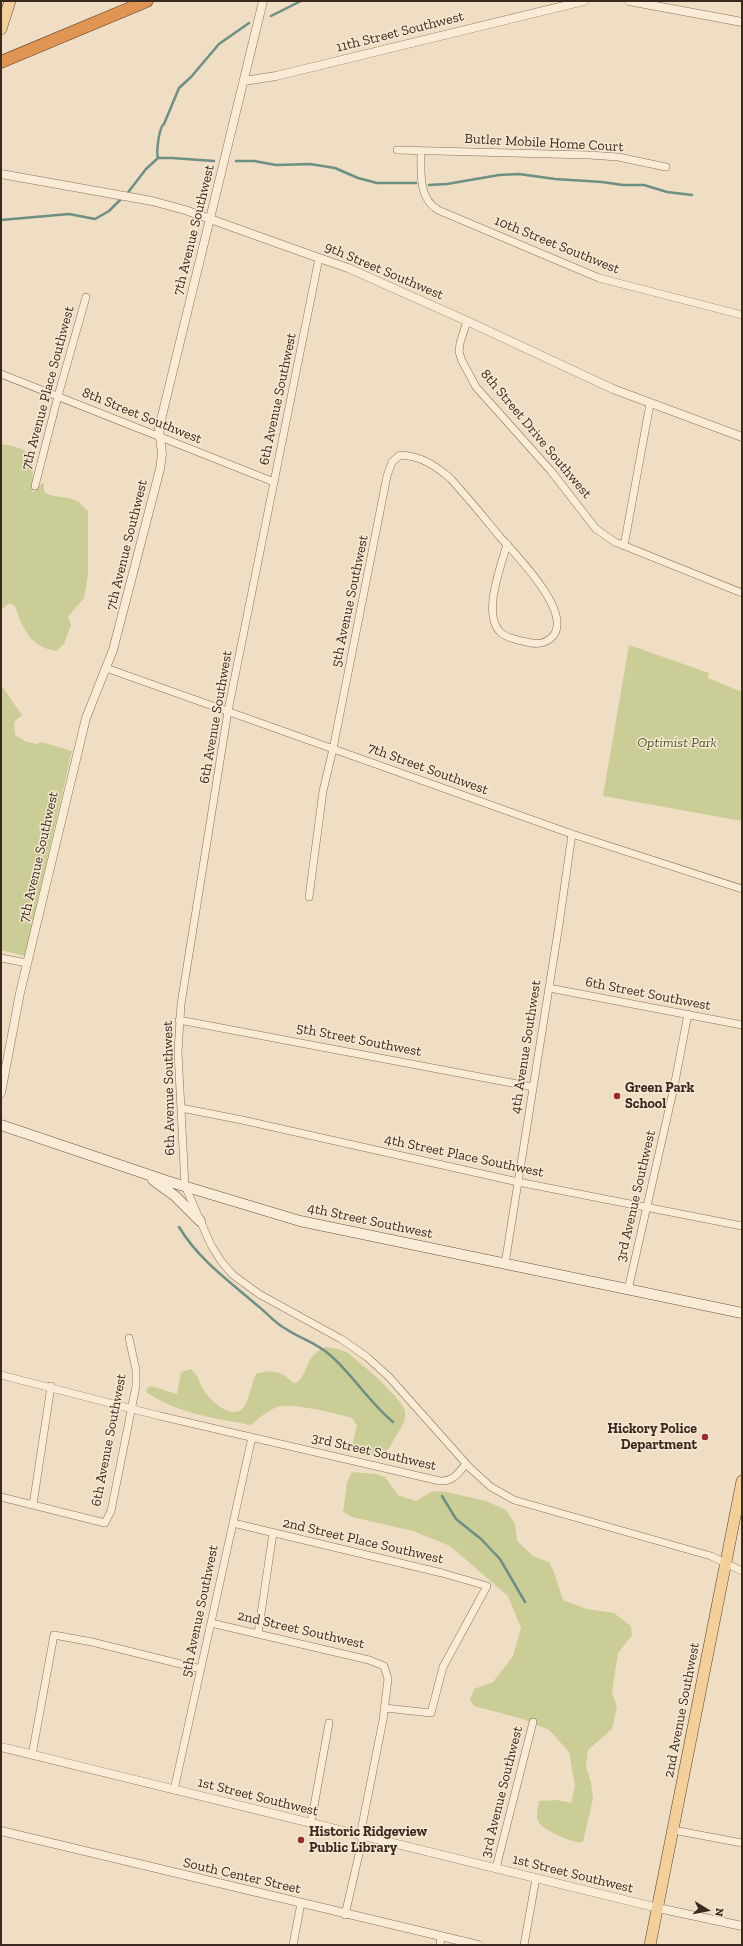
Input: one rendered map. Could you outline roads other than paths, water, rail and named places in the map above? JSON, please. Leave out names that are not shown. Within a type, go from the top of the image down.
[{"type":"highway","points":[[1,62],[147,1]]},
{"type":"main road","points":[[1,29],[10,1]]},
{"type":"main road","name":"4th Street Southwest","points":[[1,1125],[185,1186],[300,1221],[628,1290],[742,1312]]},
{"type":"main road","points":[[128,1167],[168,1190],[200,1221]]},
{"type":"main road","name":"2nd Avenue Southwest","points":[[650,1945],[727,1563],[742,1481]]},
{"type":"street","name":"7th Avenue Southwest","points":[[1,1093],[27,964],[86,718],[106,668],[124,613],[160,469],[162,454],[159,428],[263,1]]},
{"type":"street","name":"11th Street Southwest","points":[[244,81],[276,76],[584,1]]},
{"type":"street","points":[[629,1],[742,22]]},
{"type":"street","name":"Butler Mobile Home Court","points":[[397,150],[589,155],[618,157],[666,167]]},
{"type":"street","name":"10th Street Southwest","points":[[421,151],[423,189],[426,199],[438,210],[599,278],[742,315]]},
{"type":"street","name":"9th Street Southwest","points":[[1,174],[152,201],[211,219],[354,271],[467,321],[589,378],[650,404],[742,437]]},
{"type":"street","name":"6th Avenue Southwest","points":[[185,1186],[178,1052],[179,1020],[228,711],[274,482],[281,454],[319,258]]},
{"type":"street","name":"7th Avenue Place Southwest","points":[[35,486],[58,396],[86,297]]},
{"type":"street","name":"8th Street Drive Southwest","points":[[467,321],[460,343],[459,352],[462,361],[476,387],[551,471],[596,530],[608,539],[624,546]]},
{"type":"street","name":"8th Street Southwest","points":[[1,374],[274,482]]},
{"type":"street","points":[[650,404],[624,546],[742,593]]},
{"type":"street","name":"5th Avenue Southwest","points":[[308,897],[323,791],[333,749],[387,476],[392,462],[400,455],[410,456],[424,460],[437,467],[460,489],[506,544],[525,564],[539,583],[556,613],[557,621],[555,632],[548,641],[542,644],[509,637],[501,632],[495,625],[492,610],[506,544]]},
{"type":"street","name":"7th Street Southwest","points":[[106,668],[572,834],[742,889]]},
{"type":"street","name":"4th Avenue Southwest","points":[[505,1264],[572,834]]},
{"type":"street","points":[[1,958],[27,964]]},
{"type":"street","name":"6th Street Southwest","points":[[548,988],[742,1025]]},
{"type":"street","name":"3rd Avenue Southwest","points":[[628,1290],[682,1050],[688,1014]]},
{"type":"street","name":"5th Street Southwest","points":[[179,1020],[533,1087]]},
{"type":"street","name":"4th Street Place Southwest","points":[[181,1108],[242,1120],[518,1182],[742,1226]]},
{"type":"street","points":[[185,1186],[211,1245],[233,1275],[259,1294],[341,1339],[367,1357],[389,1377],[466,1464],[491,1487],[514,1500],[681,1546],[711,1556],[742,1571]]},
{"type":"street","name":"6th Avenue Southwest","points":[[33,1505],[105,1523],[111,1511],[132,1409],[136,1370],[129,1338]]},
{"type":"street","name":"3rd Street Southwest","points":[[1,1375],[51,1386],[132,1409],[440,1481],[450,1481],[466,1464]]},
{"type":"street","points":[[1,1497],[33,1505],[51,1386]]},
{"type":"street","name":"5th Avenue Southwest","points":[[174,1790],[252,1437]]},
{"type":"street","name":"2nd Street Place Southwest","points":[[233,1523],[442,1573],[487,1586],[443,1667],[431,1713],[385,1708]]},
{"type":"street","points":[[258,1634],[273,1533]]},
{"type":"street","name":"2nd Street Southwest","points":[[211,1623],[369,1660],[384,1666],[388,1679],[385,1708]]},
{"type":"street","points":[[32,1755],[54,1635],[92,1642],[201,1669]]},
{"type":"street","points":[[345,1915],[362,1841],[361,1831],[385,1708]]},
{"type":"street","name":"3rd Avenue Southwest","points":[[496,1868],[532,1722]]},
{"type":"street","points":[[312,1823],[329,1723]]},
{"type":"street","name":"1st Street Southwest","points":[[1,1747],[658,1908],[742,1926]]},
{"type":"street","points":[[673,1830],[742,1843]]},
{"type":"street","name":"South Center Street","points":[[1,1831],[301,1903],[345,1915],[478,1945]]},
{"type":"street","points":[[524,1945],[536,1878]]},
{"type":"street","points":[[292,1945],[301,1903]]},
{"type":"street","points":[[440,1945],[441,1936]]},
{"type":"waterway","points":[[271,16],[301,1]]},
{"type":"waterway","points":[[126,195],[146,169],[158,158],[159,134],[179,88],[191,77],[219,44],[249,23]]},
{"type":"waterway","points":[[158,158],[214,161]]},
{"type":"waterway","points":[[236,161],[254,161],[276,165],[310,164],[335,168],[358,178],[377,183],[416,183]]},
{"type":"waterway","points":[[429,185],[447,184],[499,175],[519,174],[623,185],[644,185],[667,192],[692,195]]},
{"type":"waterway","points":[[1,220],[69,214],[95,219],[109,211],[122,198]]},
{"type":"waterway","points":[[179,1227],[205,1260],[282,1327],[320,1347],[330,1355],[376,1406],[393,1422]]},
{"type":"waterway","points":[[442,1496],[456,1519],[481,1539],[500,1559],[525,1602]]},
{"type":"place","name":"Green Park School","points":[[617,1096]]},
{"type":"place","name":"Hickory Police Department","points":[[705,1437]]},
{"type":"place","name":"Historic Ridgeview Public Library","points":[[301,1840]]},
{"type":"park label","name":"Optimist Park","points":[[677,743]]}]
